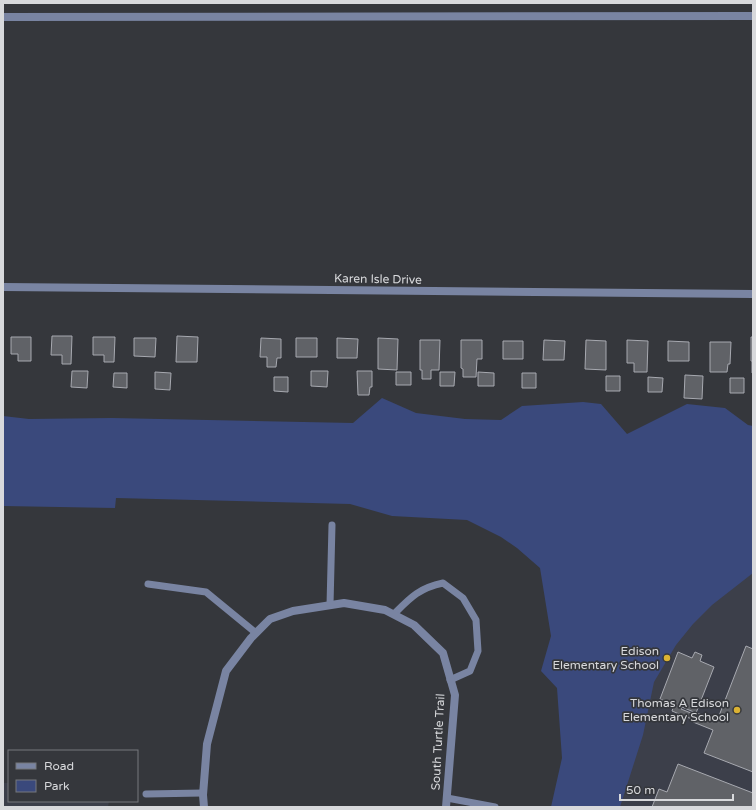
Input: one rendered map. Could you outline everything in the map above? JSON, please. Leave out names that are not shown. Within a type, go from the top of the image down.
[{"type":"street","points":[[3,17],[753,16]]},
{"type":"street","name":"Karen Isle Drive","points":[[3,287],[753,294]]},
{"type":"street","name":"South Turtle Trail","points":[[256,633],[270,619],[293,612],[344,604],[385,610],[414,625],[443,653],[455,695],[446,803]]},
{"type":"street","points":[[204,807],[203,793],[207,744],[226,671],[256,633]]},
{"type":"lane","points":[[330,605],[332,525]]},
{"type":"lane","points":[[394,614],[412,596],[430,586],[443,583],[463,598],[476,620],[478,651],[470,671],[450,680]]},
{"type":"lane","points":[[148,584],[206,592],[256,633]]},
{"type":"lane","points":[[146,794],[203,793]]},
{"type":"lane","points":[[446,803],[495,807]]},
{"type":"shaded area","name":"Edison Elementary School","points":[[589,459],[753,464],[753,807],[576,807]]},
{"type":"shaded area","points":[[3,783],[8,783],[8,802],[109,802],[108,807],[3,807]]},
{"type":"green space","points":[[382,398],[416,413],[465,419],[501,420],[522,406],[583,402],[601,404],[627,434],[687,404],[725,408],[748,425],[753,426],[753,573],[712,605],[693,624],[676,645],[654,682],[643,735],[620,807],[551,807],[562,758],[557,688],[541,671],[551,636],[540,568],[517,548],[501,537],[467,520],[392,516],[350,504],[116,498],[115,508],[3,506],[3,416],[29,419],[112,418],[353,423]]},
{"type":"building","points":[[52,336],[72,336],[71,364],[62,364],[62,355],[51,355]]},
{"type":"building","points":[[177,336],[198,337],[197,362],[176,362]]},
{"type":"building","points":[[11,337],[31,337],[31,361],[18,361],[18,354],[11,354]]},
{"type":"building","points":[[93,337],[115,337],[114,362],[104,362],[104,355],[93,355]]},
{"type":"building","points":[[751,337],[753,337],[753,373],[751,361]]},
{"type":"building","points":[[134,338],[156,338],[155,357],[134,356]]},
{"type":"building","points":[[261,338],[281,339],[281,358],[277,358],[276,367],[267,367],[267,357],[260,357]]},
{"type":"building","points":[[296,338],[317,338],[317,357],[296,357]]},
{"type":"building","points":[[337,338],[358,339],[357,358],[337,358]]},
{"type":"building","points":[[378,338],[398,339],[397,370],[378,369]]},
{"type":"building","points":[[420,340],[440,340],[439,370],[431,370],[431,379],[422,379],[422,370],[420,370]]},
{"type":"building","points":[[461,340],[482,340],[482,359],[477,359],[476,377],[463,377],[463,369],[461,368]]},
{"type":"building","points":[[544,340],[565,341],[564,360],[543,360]]},
{"type":"building","points":[[586,340],[606,341],[606,370],[585,369]]},
{"type":"building","points":[[627,340],[648,341],[647,372],[634,372],[634,363],[627,363]]},
{"type":"building","points":[[503,341],[523,341],[523,359],[503,359]]},
{"type":"building","points":[[668,341],[689,342],[689,361],[668,361]]},
{"type":"building","points":[[710,342],[731,342],[730,364],[728,364],[727,372],[710,372]]},
{"type":"building","points":[[72,371],[88,371],[87,388],[71,387]]},
{"type":"building","points":[[311,371],[328,371],[327,387],[311,386]]},
{"type":"building","points":[[357,371],[372,371],[372,387],[370,387],[369,395],[358,395]]},
{"type":"building","points":[[155,372],[171,373],[170,390],[155,389]]},
{"type":"building","points":[[396,372],[411,372],[411,385],[396,385]]},
{"type":"building","points":[[440,372],[455,372],[454,386],[440,386]]},
{"type":"building","points":[[478,372],[494,373],[494,386],[478,386]]},
{"type":"building","points":[[114,373],[127,373],[127,388],[113,387]]},
{"type":"building","points":[[522,373],[536,373],[536,388],[522,388]]},
{"type":"building","points":[[685,375],[703,376],[702,399],[684,398]]},
{"type":"building","points":[[606,376],[620,376],[620,391],[606,391]]},
{"type":"building","points":[[274,377],[288,377],[288,392],[274,391]]},
{"type":"building","points":[[648,377],[663,378],[662,392],[648,392]]},
{"type":"building","points":[[730,378],[744,378],[744,393],[730,393]]},
{"type":"building","name":"Thomas A Edison Elementary School","points":[[746,646],[753,649],[753,772],[704,753],[713,730],[672,711],[674,705],[660,699],[678,652],[692,658],[695,652],[702,655],[700,661],[714,667],[696,713],[682,707],[681,709],[696,715],[697,713],[717,721]]},
{"type":"building","points":[[678,764],[753,793],[753,807],[652,807],[659,789],[667,792]]},
{"type":"place","name":"Edison Elementary School","points":[[667,658]]},
{"type":"place","name":"Thomas A Edison Elementary School","points":[[737,710]]}]
